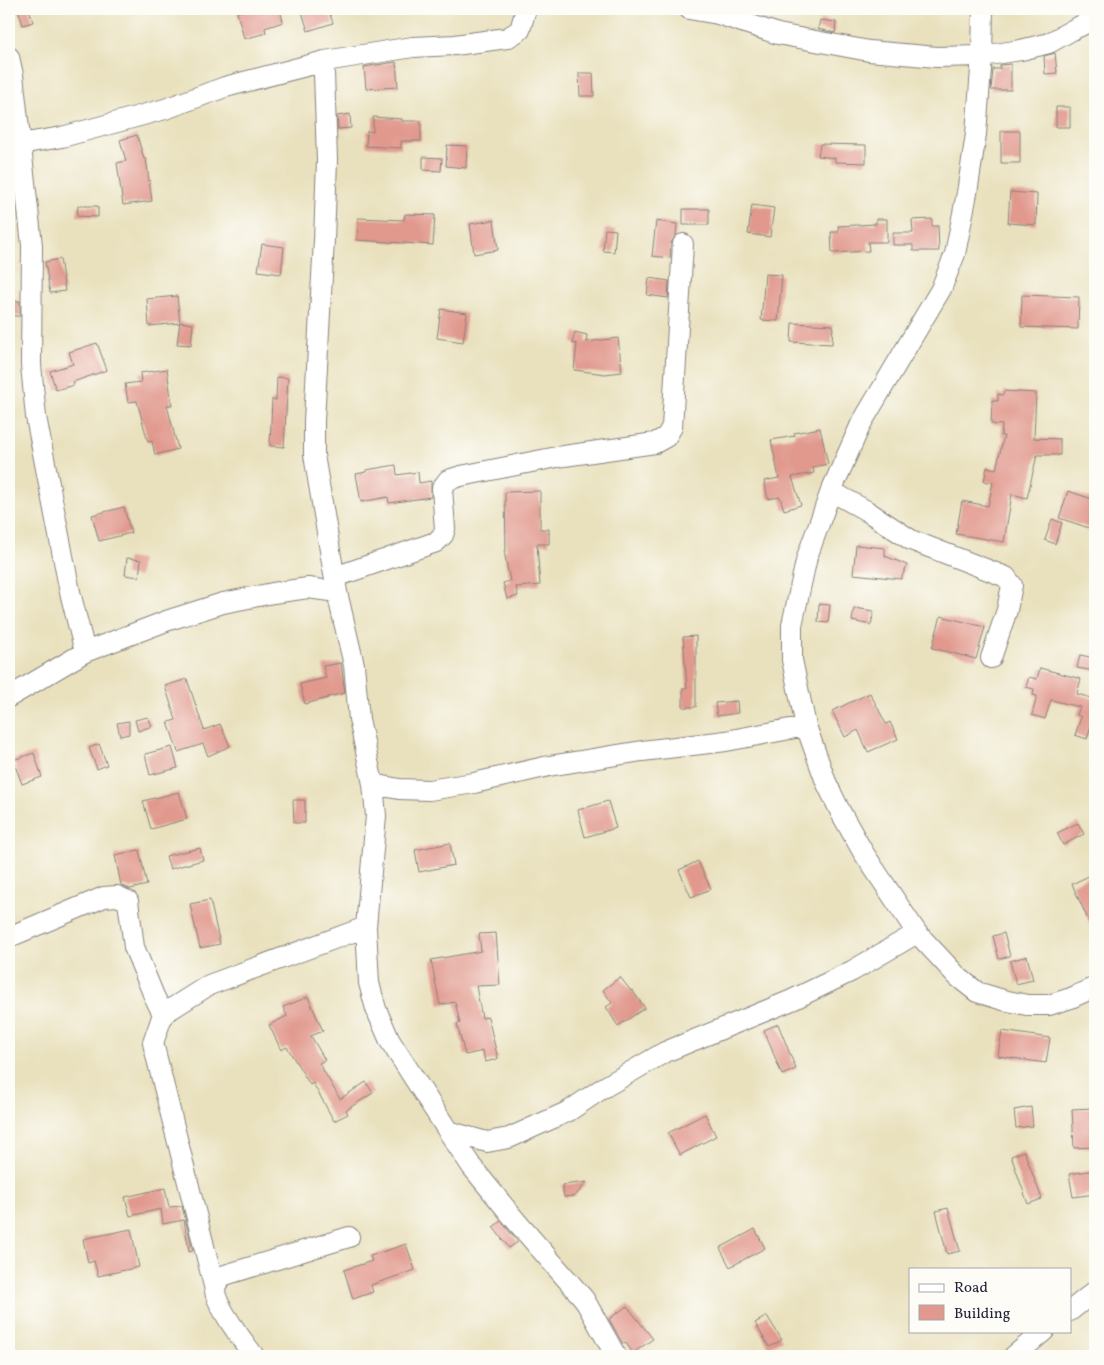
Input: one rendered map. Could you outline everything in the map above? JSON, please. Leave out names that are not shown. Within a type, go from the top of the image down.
[{"type":"street","points":[[20,144],[108,125],[165,109],[225,86],[325,61],[413,47],[455,45],[507,38],[520,30],[526,9]]},
{"type":"street","points":[[689,9],[718,14],[778,34],[869,51],[937,57],[982,56],[1021,50],[1049,43],[1095,19]]},
{"type":"street","points":[[983,9],[982,56],[976,134],[955,254],[941,289],[861,424],[831,491],[807,557],[792,625],[792,660],[806,726],[826,782],[863,852],[917,933],[958,977],[978,992],[1003,1000],[1027,1005],[1049,1005],[1095,987]]},
{"type":"street","points":[[9,56],[13,75],[32,245],[31,365],[36,417],[70,592],[85,652]]},
{"type":"street","points":[[325,61],[327,160],[314,455],[336,584],[354,665],[359,719],[373,784],[376,816],[366,927],[369,983],[376,1009],[390,1041],[448,1131],[472,1167],[584,1300],[616,1356]]},
{"type":"street","points":[[9,698],[85,652],[169,620],[223,603],[273,592],[336,584],[436,542],[443,535],[445,529],[442,488],[448,480],[557,458],[655,443],[666,437],[672,427],[683,244]]},
{"type":"street","points":[[831,491],[867,511],[911,540],[1006,577],[1012,585],[1011,596],[991,658]]},
{"type":"street","points":[[373,784],[399,789],[430,790],[474,783],[549,766],[642,751],[726,741],[806,726]]},
{"type":"street","points":[[9,937],[104,897],[117,896],[128,901],[134,947],[151,989],[164,1014]]},
{"type":"street","points":[[254,1356],[235,1331],[217,1298],[153,1043],[164,1014],[209,985],[366,927]]},
{"type":"street","points":[[448,1131],[478,1140],[509,1138],[538,1126],[569,1111],[603,1088],[665,1052],[792,1000],[852,971],[917,933]]},
{"type":"street","points":[[215,1290],[218,1280],[224,1275],[348,1237]]},
{"type":"street","points":[[1072,1309],[1095,1291]]},
{"type":"street","points":[[1014,1356],[1043,1332]]},
{"type":"building","points":[[18,9],[29,9],[33,22],[23,25]]},
{"type":"building","points":[[250,9],[280,9],[283,22],[265,28],[266,33],[244,39],[237,12]]},
{"type":"building","points":[[301,9],[328,9],[333,23],[308,31]]},
{"type":"building","points":[[820,20],[836,22],[835,33],[818,29]]},
{"type":"building","points":[[1055,53],[1057,73],[1045,74],[1044,56]]},
{"type":"building","points":[[396,62],[398,87],[366,89],[364,67]]},
{"type":"building","points":[[1011,64],[1011,90],[991,90],[993,69],[1000,69],[1000,65]]},
{"type":"building","points":[[579,73],[593,73],[594,96],[580,96]]},
{"type":"building","points":[[1056,107],[1070,107],[1070,127],[1056,127]]},
{"type":"building","points":[[350,114],[351,128],[338,129],[337,116]]},
{"type":"building","points":[[373,117],[402,119],[402,121],[421,121],[421,141],[401,141],[401,148],[366,146],[367,131],[373,132]]},
{"type":"building","points":[[1001,131],[1020,131],[1020,163],[1001,163]]},
{"type":"building","points":[[137,135],[144,159],[146,159],[152,201],[123,205],[117,163],[126,161],[120,140]]},
{"type":"building","points":[[820,144],[866,145],[866,163],[835,162],[835,158],[818,156]]},
{"type":"building","points":[[447,145],[467,146],[466,168],[446,166]]},
{"type":"building","points":[[423,157],[442,158],[441,171],[423,170]]},
{"type":"building","points":[[1010,192],[1037,194],[1036,225],[1008,223]]},
{"type":"building","points":[[752,205],[774,208],[770,237],[748,234]]},
{"type":"building","points":[[78,206],[98,206],[98,217],[77,216]]},
{"type":"building","points":[[683,209],[709,209],[709,225],[683,225]]},
{"type":"building","points":[[405,214],[435,215],[433,245],[357,240],[358,218],[404,220]]},
{"type":"building","points":[[876,219],[887,219],[887,242],[868,242],[869,251],[832,253],[831,232],[839,232],[838,226],[876,224]]},
{"type":"building","points":[[932,219],[932,226],[938,226],[939,251],[913,251],[913,245],[893,245],[893,233],[913,233],[912,220]]},
{"type":"building","points":[[494,220],[498,250],[474,254],[470,224]]},
{"type":"building","points":[[656,221],[677,224],[676,235],[671,243],[670,258],[652,256]]},
{"type":"building","points":[[605,229],[616,230],[614,252],[603,251]]},
{"type":"building","points":[[262,244],[284,247],[281,274],[258,271]]},
{"type":"building","points":[[60,259],[65,291],[50,293],[45,262]]},
{"type":"building","points":[[765,274],[782,275],[778,321],[761,320]]},
{"type":"building","points":[[649,278],[669,281],[668,298],[647,295]]},
{"type":"building","points":[[1022,295],[1079,297],[1078,329],[1021,327]]},
{"type":"building","points":[[177,296],[180,323],[149,326],[147,299]]},
{"type":"building","points":[[9,301],[20,301],[20,316],[9,316]]},
{"type":"building","points":[[441,309],[467,313],[463,342],[437,338]]},
{"type":"building","points":[[180,322],[193,324],[191,345],[177,344]]},
{"type":"building","points":[[792,323],[833,325],[832,344],[791,342]]},
{"type":"building","points":[[575,332],[587,335],[586,342],[618,338],[622,372],[605,374],[574,370],[577,344],[572,343]]},
{"type":"building","points":[[97,343],[107,370],[73,382],[74,385],[56,390],[50,371],[73,364],[69,352]]},
{"type":"building","points":[[167,369],[172,405],[167,405],[178,449],[155,455],[152,441],[148,442],[137,401],[128,402],[125,384],[141,382],[140,373]]},
{"type":"building","points":[[277,377],[288,378],[284,447],[270,446],[272,399],[276,400]]},
{"type":"building","points":[[1004,391],[1036,393],[1034,438],[1060,439],[1060,455],[1037,455],[1027,498],[1012,494],[1004,542],[956,534],[962,501],[988,506],[993,483],[984,481],[987,467],[996,469],[1004,436],[1001,436],[1002,425],[991,424],[992,400],[998,401],[998,394],[1003,395]]},
{"type":"building","points":[[820,428],[828,464],[813,467],[814,473],[792,477],[801,505],[784,510],[780,497],[768,499],[764,481],[779,478],[771,440],[795,436],[794,433]]},
{"type":"building","points":[[396,465],[397,475],[418,472],[419,483],[431,481],[431,497],[389,503],[388,497],[361,502],[356,474],[366,472],[366,470]]},
{"type":"building","points":[[540,491],[540,529],[549,529],[549,544],[537,544],[540,585],[516,587],[518,596],[507,599],[503,583],[510,581],[504,551],[506,551],[505,492]]},
{"type":"building","points":[[1068,491],[1095,500],[1095,511],[1089,528],[1059,518]]},
{"type":"building","points":[[124,507],[131,533],[99,541],[92,515]]},
{"type":"building","points":[[1052,519],[1062,523],[1055,544],[1045,540]]},
{"type":"building","points":[[856,545],[885,548],[885,556],[907,565],[901,579],[853,574]]},
{"type":"building","points":[[127,558],[141,560],[139,577],[125,575]]},
{"type":"building","points":[[819,604],[830,605],[828,623],[818,622]]},
{"type":"building","points":[[854,608],[874,611],[871,625],[852,621]]},
{"type":"building","points":[[941,616],[985,627],[976,659],[932,648]]},
{"type":"building","points":[[696,636],[696,707],[683,707],[683,688],[687,688],[683,637]]},
{"type":"building","points":[[1080,655],[1095,658],[1095,671],[1077,668]]},
{"type":"building","points":[[341,663],[345,693],[305,704],[300,684],[326,678],[323,666]]},
{"type":"building","points":[[1040,668],[1081,679],[1077,694],[1095,699],[1095,712],[1087,739],[1075,735],[1081,717],[1077,715],[1080,707],[1051,700],[1045,719],[1032,715],[1037,696],[1033,695],[1034,689],[1026,687],[1029,677],[1037,679]]},
{"type":"building","points":[[187,679],[204,730],[220,724],[230,746],[208,756],[203,744],[178,752],[168,722],[176,720],[165,686]]},
{"type":"building","points":[[870,693],[886,724],[890,722],[898,739],[868,752],[858,730],[845,737],[832,711]]},
{"type":"building","points":[[737,701],[738,713],[717,716],[715,703]]},
{"type":"building","points":[[148,717],[152,726],[138,731],[135,720]]},
{"type":"building","points":[[129,721],[129,734],[120,736],[117,723]]},
{"type":"building","points":[[99,744],[107,765],[97,769],[89,748]]},
{"type":"building","points":[[172,747],[178,768],[150,775],[145,754]]},
{"type":"building","points":[[34,753],[42,777],[22,784],[13,760]]},
{"type":"building","points":[[179,792],[187,819],[151,829],[143,801]]},
{"type":"building","points":[[293,800],[305,800],[305,823],[294,823]]},
{"type":"building","points":[[608,801],[616,828],[585,837],[578,810]]},
{"type":"building","points":[[1078,823],[1084,834],[1063,845],[1057,833]]},
{"type":"building","points":[[450,843],[454,865],[419,872],[415,850]]},
{"type":"building","points":[[200,848],[203,860],[170,869],[166,856]]},
{"type":"building","points":[[139,850],[147,885],[130,889],[121,885],[115,855]]},
{"type":"building","points":[[698,861],[711,889],[691,897],[679,870]]},
{"type":"building","points":[[1095,873],[1095,935],[1072,884]]},
{"type":"building","points":[[210,900],[220,944],[200,948],[190,904]]},
{"type":"building","points":[[496,933],[500,985],[476,986],[482,1018],[488,1017],[498,1059],[485,1062],[483,1051],[465,1055],[457,1024],[460,1023],[455,1002],[440,1005],[431,960],[481,951],[479,934]]},
{"type":"building","points":[[1004,933],[1010,956],[999,959],[993,936]]},
{"type":"building","points":[[1027,956],[1033,980],[1016,984],[1010,961]]},
{"type":"building","points":[[620,977],[645,1008],[618,1026],[606,1007],[612,1003],[603,990]]},
{"type":"building","points":[[308,997],[323,1031],[311,1036],[325,1060],[319,1063],[340,1099],[366,1082],[373,1093],[346,1110],[348,1114],[334,1121],[313,1083],[310,1085],[287,1047],[281,1050],[269,1025],[287,1016],[283,1007]]},
{"type":"building","points":[[778,1024],[796,1069],[782,1075],[764,1030]]},
{"type":"building","points":[[1002,1031],[1050,1038],[1046,1063],[998,1056]]},
{"type":"building","points":[[1031,1107],[1033,1126],[1016,1128],[1014,1110]]},
{"type":"building","points":[[1095,1108],[1095,1147],[1074,1148],[1072,1109]]},
{"type":"building","points":[[705,1114],[716,1136],[680,1155],[668,1133]]},
{"type":"building","points":[[1024,1151],[1042,1199],[1028,1204],[1011,1156]]},
{"type":"building","points":[[1095,1170],[1095,1194],[1073,1197],[1069,1174]]},
{"type":"building","points":[[587,1182],[575,1196],[564,1197],[562,1185]]},
{"type":"building","points":[[165,1188],[169,1207],[182,1206],[193,1251],[189,1252],[184,1220],[163,1224],[161,1209],[130,1216],[125,1197]]},
{"type":"building","points":[[948,1208],[960,1251],[947,1254],[936,1211]]},
{"type":"building","points":[[501,1221],[518,1242],[509,1248],[493,1227]]},
{"type":"building","points":[[131,1229],[139,1267],[98,1276],[94,1261],[88,1263],[83,1239]]},
{"type":"building","points":[[755,1229],[765,1248],[730,1267],[720,1248]]},
{"type":"building","points":[[406,1244],[415,1270],[371,1285],[373,1292],[353,1299],[344,1270],[372,1261],[370,1256]]},
{"type":"building","points":[[627,1306],[653,1339],[633,1353],[625,1342],[623,1344],[609,1319]]},
{"type":"building","points":[[767,1316],[782,1340],[769,1347],[755,1323]]}]
